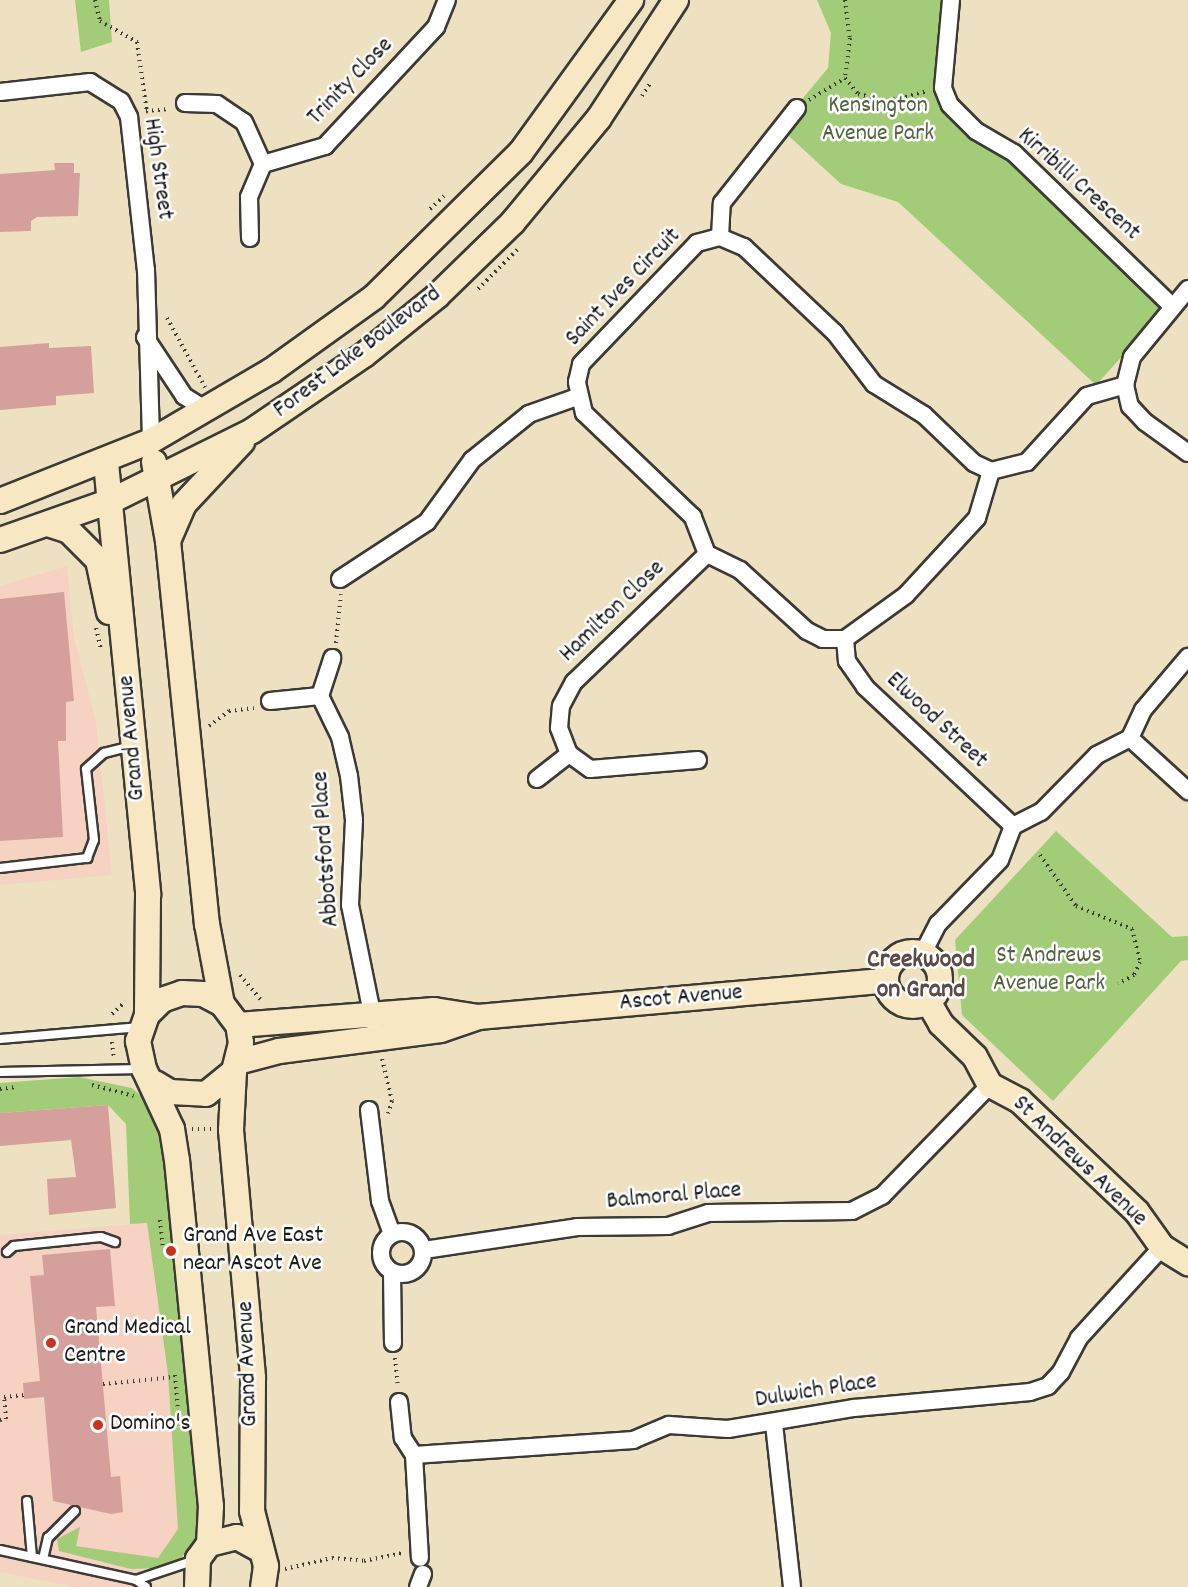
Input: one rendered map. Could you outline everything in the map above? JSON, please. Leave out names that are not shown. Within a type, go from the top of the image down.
[{"type":"street","name":"Trinity Close","points":[[262,164],[325,146],[436,27],[447,0]]},
{"type":"street","name":"Forest Lake Boulevard","points":[[0,501],[105,463],[151,441],[209,398],[271,371],[374,297],[464,214],[564,98],[631,0]]},
{"type":"street","name":"Forest Lake Boulevard","points":[[0,540],[111,501],[156,476],[252,431],[437,296],[513,222],[598,118],[676,0]]},
{"type":"street","points":[[943,88],[951,0]]},
{"type":"street","name":"High Street","points":[[0,92],[90,82],[121,101],[129,117],[146,270],[145,336],[151,441]]},
{"type":"street","name":"Kirribilli Crescent","points":[[943,88],[950,105],[976,131],[1014,153],[1170,304]]},
{"type":"street","points":[[184,103],[217,104],[244,122],[262,164],[249,197],[250,238]]},
{"type":"street","points":[[720,237],[722,203],[797,108]]},
{"type":"street","name":"Saint Ives Circuit","points":[[577,397],[582,364],[697,243],[720,237],[744,247],[835,333],[874,384],[924,415],[974,463],[991,471]]},
{"type":"street","points":[[1188,289],[1170,304],[1132,357],[1125,385],[1130,406],[1145,422],[1188,453]]},
{"type":"street","points":[[145,336],[183,396],[209,398]]},
{"type":"street","points":[[340,579],[427,522],[472,460],[530,414],[577,397],[584,413],[693,517],[708,554],[740,570],[807,631],[845,639],[906,595],[957,543],[977,518],[991,471],[1027,462],[1087,396],[1125,385]]},
{"type":"street","points":[[168,541],[184,504],[252,431]]},
{"type":"street","points":[[151,441],[168,541],[207,924],[222,1004],[237,1025]]},
{"type":"street","name":"Grand Avenue","points":[[105,463],[111,501],[148,895],[144,1021],[149,1076],[172,1129],[211,1506],[197,1587]]},
{"type":"street","points":[[48,524],[69,531],[98,560],[109,616],[122,621]]},
{"type":"street","name":"Hamilton Close","points":[[569,754],[559,728],[561,706],[574,682],[708,554]]},
{"type":"street","name":"Elwood Street","points":[[845,639],[848,661],[865,687],[1013,826]]},
{"type":"street","points":[[923,952],[938,924],[1000,860],[1013,826],[1041,812],[1097,755],[1130,738],[1143,710],[1188,657]]},
{"type":"street","points":[[270,701],[320,696],[332,658]]},
{"type":"street","name":"Abbotsford Place","points":[[320,696],[340,737],[349,776],[354,820],[350,905],[373,1037]]},
{"type":"street","points":[[1130,738],[1188,791]]},
{"type":"street","points":[[537,779],[569,754],[590,769],[698,760]]},
{"type":"street","points":[[905,952],[923,952],[937,963],[941,986],[929,1003],[910,1008],[893,999],[885,981],[889,964],[905,952]]},
{"type":"street","name":"Ascot Avenue","points":[[236,1066],[373,1037],[434,1010],[478,1017],[885,981]]},
{"type":"street","points":[[144,1021],[162,1000],[182,993],[203,994],[222,1004]]},
{"type":"street","name":"St Andrews Avenue","points":[[929,1003],[941,1024],[975,1057],[990,1085],[1020,1101],[1137,1212],[1162,1247],[1188,1263]]},
{"type":"street","name":"Grand Avenue","points":[[237,1025],[231,1130],[253,1378],[252,1511],[260,1550],[266,1566],[263,1587]]},
{"type":"street","name":"Ascot Avenue","points":[[237,1025],[373,1037]]},
{"type":"street","points":[[149,1076],[170,1092],[206,1094],[236,1066]]},
{"type":"street","name":"Balmoral Place","points":[[424,1250],[577,1227],[668,1226],[708,1213],[852,1210],[882,1196],[990,1085]]},
{"type":"street","points":[[369,1110],[380,1201],[392,1234]]},
{"type":"street","points":[[392,1234],[412,1234],[424,1250],[414,1271],[392,1272]]},
{"type":"street","points":[[392,1234],[381,1252],[392,1272],[393,1343]]},
{"type":"street","name":"Dulwich Place","points":[[414,1455],[633,1440],[669,1425],[728,1429],[774,1424],[854,1408],[1030,1392],[1048,1386],[1079,1338],[1162,1247]]},
{"type":"street","points":[[399,1402],[403,1438],[414,1455],[421,1573]]},
{"type":"street","points":[[774,1424],[792,1587]]},
{"type":"street","points":[[203,1551],[237,1537],[260,1550]]},
{"type":"lane","points":[[0,868],[87,858],[94,840],[86,769],[104,753],[134,745]]},
{"type":"lane","points":[[0,1039],[111,1030],[144,1021]]},
{"type":"lane","points":[[0,1072],[114,1069],[149,1076]]},
{"type":"lane","points":[[7,1252],[14,1246],[101,1237],[115,1242]]},
{"type":"lane","points":[[27,1502],[32,1557]]},
{"type":"lane","points":[[43,1559],[48,1538],[75,1511]]},
{"type":"lane","points":[[0,1550],[136,1580],[146,1587]]},
{"type":"lane","points":[[136,1580],[203,1551]]},
{"type":"path","points":[[95,0],[100,21],[137,42],[148,122]]},
{"type":"path","points":[[797,108],[844,78],[850,38],[845,0]]},
{"type":"path","points":[[635,106],[653,77]]},
{"type":"path","points":[[844,78],[858,94],[888,101],[943,88]]},
{"type":"path","points":[[129,117],[147,110],[184,103]]},
{"type":"path","points":[[423,219],[439,198],[448,195]]},
{"type":"path","points":[[468,295],[494,278],[521,244]]},
{"type":"path","points":[[166,310],[209,398]]},
{"type":"path","points":[[332,658],[342,613],[340,579]]},
{"type":"path","points":[[94,619],[102,661]]},
{"type":"path","points":[[209,726],[229,711],[269,706],[270,701]]},
{"type":"path","points":[[207,714],[210,737]]},
{"type":"path","points":[[1040,855],[1076,906],[1132,929],[1140,962],[1134,975],[1118,984]]},
{"type":"path","points":[[236,965],[243,984],[268,1005]]},
{"type":"path","points":[[129,991],[119,1011],[110,1015],[114,1069],[117,1089],[139,1102]]},
{"type":"path","points":[[371,1132],[385,1124],[392,1101],[381,1056],[373,1037]]},
{"type":"path","points":[[172,1129],[231,1130]]},
{"type":"path","points":[[161,1207],[166,1259]]},
{"type":"path","points":[[393,1343],[399,1402]]},
{"type":"path","points":[[176,1370],[181,1416]]},
{"type":"path","points":[[103,1384],[175,1377]]},
{"type":"path","points":[[0,1420],[6,1419],[4,1397],[24,1395]]},
{"type":"path","points":[[284,1569],[332,1558],[364,1560],[394,1551]]},
{"type":"shaded area","points":[[67,566],[74,637],[96,722],[112,875],[0,885],[0,586]]},
{"type":"shaded area","points":[[147,1223],[168,1374],[178,1529],[151,1570],[154,1587],[74,1587],[0,1572],[0,1235]]},
{"type":"green space","points":[[75,0],[109,0],[112,42],[81,52]]},
{"type":"green space","name":"Kensington Avenue Park","points":[[817,0],[951,0],[950,105],[1014,153],[1170,304],[1096,385],[898,202],[841,184],[779,127],[828,68],[831,33]]},
{"type":"green space","name":"St Andrews Avenue Park","points":[[1056,831],[1172,937],[1188,936],[1188,960],[1181,961],[1053,1101],[962,1015],[955,940]]},
{"type":"green space","points":[[79,1077],[132,1088],[151,1105],[164,1148],[201,1515],[198,1539],[181,1558],[160,1568],[131,1569],[59,1551],[57,1539],[80,1527],[76,1546],[158,1558],[178,1529],[168,1374],[147,1223],[130,1224],[126,1124],[108,1105],[0,1113],[0,1083]]},
{"type":"building","points":[[54,163],[74,163],[74,173],[80,173],[78,216],[37,217],[31,221],[31,231],[0,232],[0,174],[55,170]]},
{"type":"building","points":[[49,343],[49,348],[91,346],[94,393],[56,396],[56,405],[0,410],[0,347]]},
{"type":"building","points":[[64,592],[74,701],[66,702],[66,741],[58,741],[63,837],[0,841],[0,599]]},
{"type":"building","points":[[108,1105],[116,1208],[49,1215],[47,1179],[76,1177],[71,1140],[0,1146],[0,1113]]},
{"type":"building","points":[[110,1249],[115,1306],[96,1307],[111,1477],[120,1476],[123,1512],[111,1514],[53,1501],[44,1397],[24,1399],[23,1383],[40,1381],[30,1276],[44,1275],[42,1255]]},
{"type":"place","name":"Grand Ave East near Ascot Ave","points":[[171,1251]]},
{"type":"place","name":"Grand Medical Centre","points":[[51,1343]]},
{"type":"place","name":"Domino's","points":[[98,1425]]},
{"type":"district","name":"Creekwood on Grand","points":[[921,976]]}]
